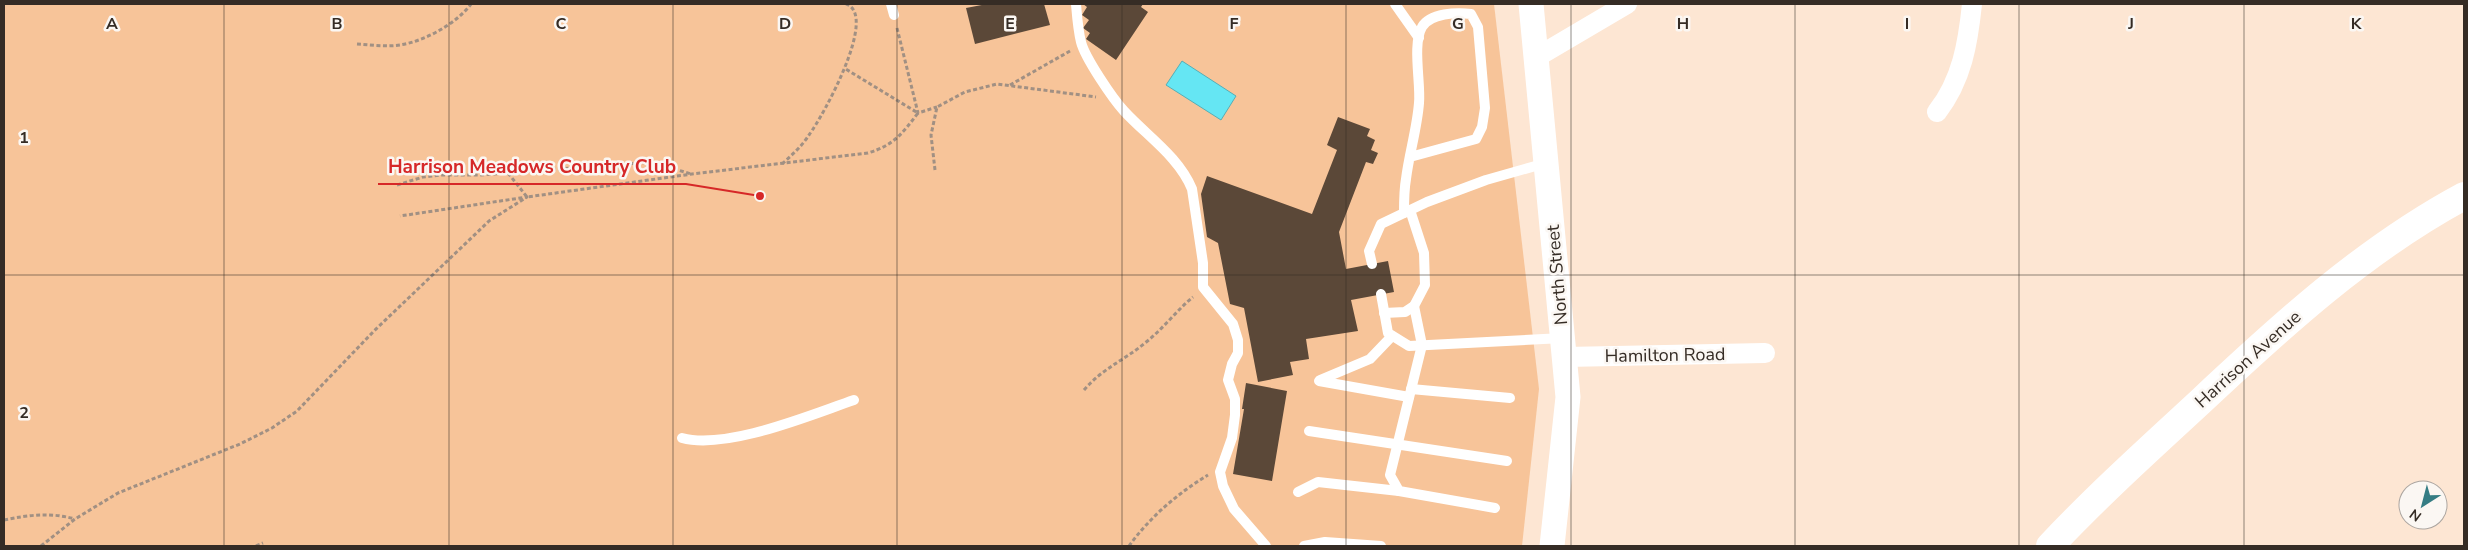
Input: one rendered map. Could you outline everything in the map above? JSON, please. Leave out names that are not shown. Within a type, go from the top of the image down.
[{"type":"main road","name":"Harrison Avenue","points":[[2050,546],[2086,508],[2224,379],[2328,288],[2398,237],[2464,196]]},
{"type":"street","name":"North Street","points":[[1531,4],[1568,397],[1552,546]]},
{"type":"street","points":[[1537,57],[1627,4]]},
{"type":"street","points":[[1937,112],[1949,96],[1964,59],[1972,4]]},
{"type":"street","name":"Hamilton Road","points":[[1564,347],[1765,353]]},
{"type":"lane","points":[[891,4],[894,15]]},
{"type":"lane","points":[[1076,4],[1081,44],[1116,101],[1158,143],[1188,178],[1197,218],[1204,287],[1233,324],[1238,340],[1238,353],[1232,364],[1228,380],[1235,399],[1232,438],[1220,472],[1223,486],[1234,509],[1266,546]]},
{"type":"lane","points":[[1395,4],[1419,38]]},
{"type":"lane","points":[[1384,313],[1404,312],[1414,306],[1425,285],[1424,253],[1407,212],[1410,157],[1419,103],[1417,48],[1422,27],[1434,17],[1463,13],[1471,14],[1478,27],[1485,108],[1482,127],[1476,139],[1410,157]]},
{"type":"lane","points":[[1372,264],[1369,251],[1381,224],[1486,180],[1547,162]]},
{"type":"lane","points":[[1380,294],[1386,328],[1392,336],[1409,346],[1564,347]]},
{"type":"lane","points":[[1399,491],[1390,475],[1422,345],[1414,306]]},
{"type":"lane","points":[[1392,336],[1370,359],[1319,381],[1410,393],[1510,398]]},
{"type":"lane","points":[[682,438],[694,442],[713,441],[769,428],[854,400]]},
{"type":"lane","points":[[1309,431],[1507,461]]},
{"type":"lane","points":[[1298,492],[1318,482],[1399,491],[1495,508]]},
{"type":"lane","points":[[1304,546],[1326,542],[1381,546]]},
{"type":"path","points":[[357,44],[402,45],[436,32],[455,19],[471,4]]},
{"type":"path","points":[[782,164],[810,135],[831,100],[844,68],[857,27],[857,15],[852,6],[846,4]]},
{"type":"path","points":[[894,15],[918,113]]},
{"type":"path","points":[[1009,85],[1081,44]]},
{"type":"path","points":[[844,68],[918,113]]},
{"type":"path","points":[[400,216],[692,174],[868,153],[885,148],[898,138],[918,113],[937,107],[965,92],[997,84],[1116,101]]},
{"type":"path","points":[[935,170],[931,135],[937,107]]},
{"type":"path","points":[[397,185],[432,176],[508,173],[652,162],[692,174]]},
{"type":"path","points":[[508,173],[527,198]]},
{"type":"path","points":[[41,546],[76,519],[118,493],[240,444],[272,428],[297,411],[374,331],[489,221],[527,198]]},
{"type":"path","points":[[1084,390],[1106,368],[1147,342],[1204,287]]},
{"type":"path","points":[[1130,546],[1147,524],[1192,484],[1208,475],[1220,472]]},
{"type":"path","points":[[4,520],[38,514],[60,514],[76,519]]},
{"type":"path","points":[[256,546],[263,543]]},
{"type":"shaded area","points":[[4,4],[1494,4],[1539,389],[1522,546],[4,546]]},
{"type":"water","points":[[1182,61],[1236,96],[1221,120],[1166,85]]},
{"type":"building","points":[[987,4],[1044,4],[1050,25],[975,44],[966,8]]},
{"type":"building","points":[[1083,4],[1143,4],[1141,7],[1148,12],[1116,60],[1086,39],[1090,33],[1083,28],[1089,20],[1082,15],[1087,7]]},
{"type":"building","points":[[1338,117],[1370,129],[1367,136],[1375,140],[1371,150],[1378,153],[1373,164],[1366,162],[1339,232],[1346,269],[1388,261],[1394,292],[1351,300],[1358,331],[1306,339],[1309,359],[1290,362],[1293,375],[1258,382],[1244,308],[1230,304],[1218,243],[1207,237],[1201,194],[1207,176],[1312,214],[1337,150],[1327,145]]},
{"type":"building","points":[[1246,383],[1287,391],[1272,481],[1233,474],[1244,409],[1242,409]]},
{"type":"place","name":"Harrison Meadows Country Club","points":[[760,196]]}]
